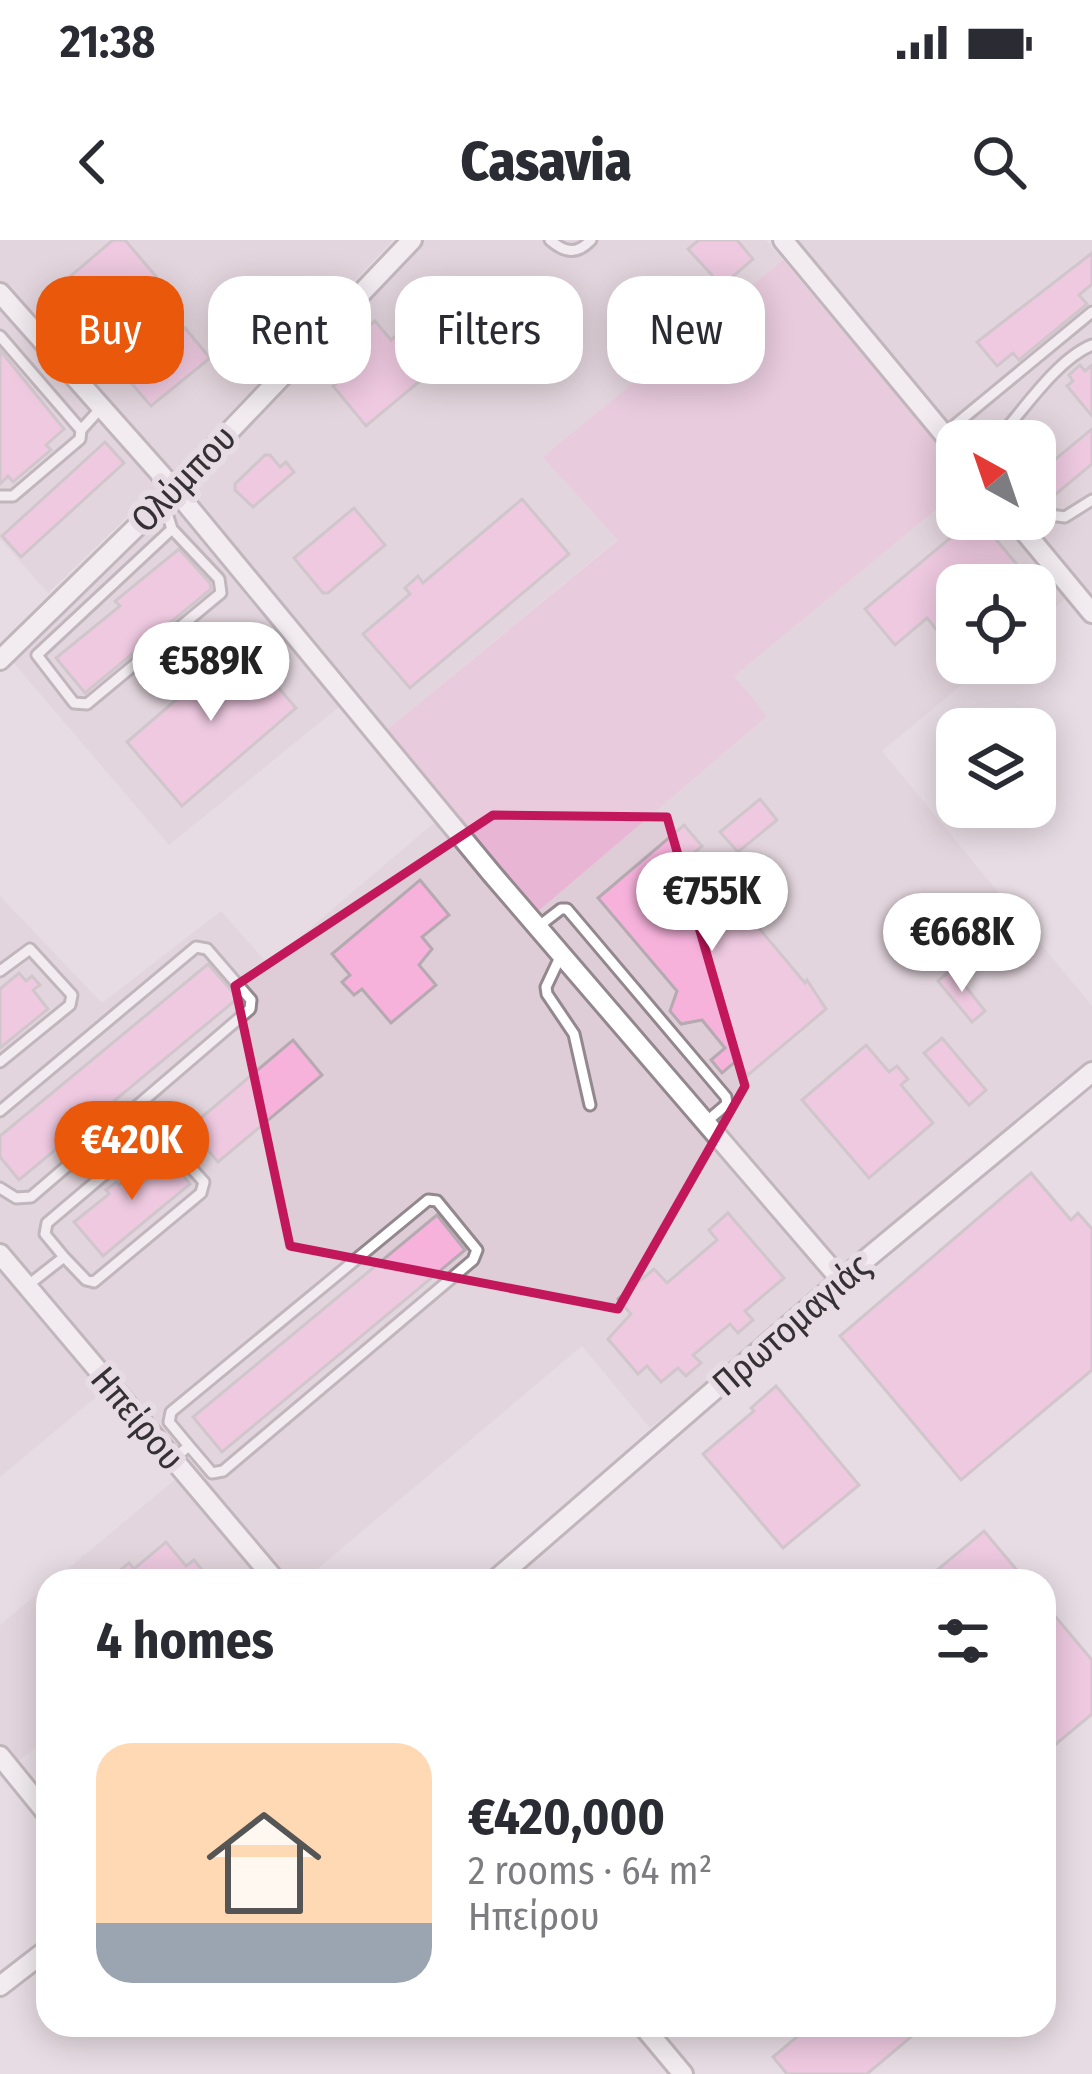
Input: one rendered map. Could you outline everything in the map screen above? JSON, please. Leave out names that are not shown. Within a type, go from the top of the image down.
[{"type":"street","name":"Ολύμπου","points":[[0,660],[169,495],[412,240]]},
{"type":"street","points":[[782,240],[936,424]]},
{"type":"street","points":[[0,293],[841,1280]]},
{"type":"street","points":[[1031,540],[1092,613]]},
{"type":"street","name":"Πρωτομαγιάς","points":[[508,1569],[841,1280],[1092,1072]]},
{"type":"street","name":"Ηπείρου","points":[[0,1254],[266,1569]]},
{"type":"street","points":[[0,1756],[36,1800]]},
{"type":"street","points":[[0,1987],[36,1958]]},
{"type":"street","points":[[652,2037],[682,2074]]},
{"type":"lane","points":[[550,240],[561,250],[574,251],[591,240]]},
{"type":"lane","points":[[961,420],[1092,312]]},
{"type":"lane","points":[[0,336],[81,430]]},
{"type":"lane","points":[[1015,420],[1079,350],[1092,345]]},
{"type":"lane","points":[[0,496],[13,496],[80,439],[81,430],[100,410]]},
{"type":"lane","points":[[169,495],[172,529],[219,579],[221,593],[86,704],[74,703],[37,655],[172,529]]},
{"type":"lane","points":[[1056,516],[1065,517],[1092,500]]},
{"type":"lane","points":[[539,926],[564,908],[581,926],[726,1097],[727,1104],[706,1122]]},
{"type":"lane","points":[[0,1111],[196,947],[207,949],[251,1000],[250,1009],[31,1197],[16,1198],[0,1188]]},
{"type":"lane","points":[[0,971],[30,950],[72,1000],[0,1063]]},
{"type":"lane","points":[[562,953],[547,994],[574,1034],[590,1105]]},
{"type":"lane","points":[[152,1134],[162,1136],[204,1182],[202,1193],[94,1282],[89,1283],[64,1257],[45,1234],[47,1223],[152,1134]]},
{"type":"lane","points":[[428,1200],[437,1201],[477,1250],[473,1260],[224,1471],[212,1473],[189,1446],[169,1422],[171,1412],[428,1200]]},
{"type":"lane","points":[[27,1286],[64,1257]]},
{"type":"lane","points":[[172,1459],[189,1446]]},
{"type":"highlighted area","points":[[493,815],[667,817],[745,1086],[618,1309],[290,1246],[235,986]]},
{"type":"shaded area","points":[[0,240],[393,240],[359,276],[208,276],[208,384],[257,384],[48,593],[0,539]]},
{"type":"shaded area","points":[[416,240],[766,240],[783,260],[764,276],[607,276],[607,384],[633,384],[544,457],[618,539],[372,742],[339,707],[169,845],[13,662],[278,384],[371,384],[371,287]]},
{"type":"shaded area","points":[[787,240],[1092,240],[1092,605],[1038,540],[1056,540],[1056,420],[939,420]]},
{"type":"shaded area","points":[[783,260],[936,442],[936,509],[734,676],[767,716],[535,914],[383,733],[618,540],[543,457],[632,384],[765,384],[764,276]]},
{"type":"shaded area","points":[[936,509],[936,540],[1019,540],[1039,564],[936,564],[936,684],[963,684],[882,751],[936,817],[936,828],[945,828],[1092,1006],[1092,1062],[848,1268],[836,1265],[535,914],[766,716],[733,676]]},
{"type":"shaded area","points":[[1056,584],[1067,597],[1056,606]]},
{"type":"shaded area","points":[[435,822],[830,1281],[650,1428],[582,1346],[317,1569],[67,1569],[177,1478],[101,1393],[0,1477],[0,896],[102,1003],[221,911],[268,964]]},
{"type":"shaded area","points":[[36,1595],[36,1747],[15,1764],[0,1746],[0,1625]]},
{"type":"building","points":[[113,240],[125,240],[156,276],[71,276]]},
{"type":"building","points":[[699,240],[737,240],[753,259],[733,276],[713,276],[688,249]]},
{"type":"building","points":[[1092,253],[1092,284],[1079,295],[1087,304],[1019,360],[1013,353],[997,366],[977,342]]},
{"type":"building","points":[[375,321],[391,340],[395,337],[395,384],[416,384],[366,426],[333,386],[371,384],[371,324]]},
{"type":"building","points":[[184,329],[208,360],[184,379]]},
{"type":"building","points":[[0,350],[64,429],[46,445],[51,450],[13,482],[8,476],[0,484]]},
{"type":"building","points":[[1080,365],[1085,371],[1092,365],[1092,416],[1067,386],[1073,381],[1069,375]]},
{"type":"building","points":[[132,384],[178,384],[151,406]]},
{"type":"building","points":[[1092,429],[1092,464],[1056,494],[1056,459]]},
{"type":"building","points":[[105,442],[124,463],[21,557],[2,536]]},
{"type":"building","points":[[265,455],[280,467],[286,462],[294,472],[253,507],[235,490],[235,484]]},
{"type":"building","points":[[522,499],[569,554],[410,688],[363,634],[410,594],[405,588],[418,576],[423,583]]},
{"type":"building","points":[[354,508],[385,545],[323,593],[294,558]]},
{"type":"building","points":[[948,540],[996,540],[1016,564],[936,564],[936,629],[927,618],[895,645],[865,609]]},
{"type":"building","points":[[179,549],[211,589],[85,693],[56,658]]},
{"type":"building","points":[[241,644],[296,708],[182,806],[127,742],[198,681],[190,672],[209,656],[217,665]]},
{"type":"building","points":[[760,799],[777,820],[738,852],[720,832]]},
{"type":"building","points":[[684,825],[702,846],[695,852],[805,983],[807,980],[826,1009],[748,1075],[736,1061],[722,1073],[711,1060],[725,1048],[702,1020],[681,1024],[670,1011],[677,991],[598,898]]},
{"type":"building","points":[[420,880],[449,915],[422,937],[432,949],[419,965],[436,985],[391,1023],[362,989],[354,995],[342,982],[350,975],[332,954]]},
{"type":"building","points":[[208,964],[238,998],[19,1180],[0,1157],[0,1136]]},
{"type":"building","points":[[952,969],[985,1011],[972,1022],[938,981]]},
{"type":"building","points":[[19,973],[26,981],[32,976],[40,985],[33,990],[48,1009],[0,1048],[0,989]]},
{"type":"building","points":[[942,1038],[986,1090],[969,1105],[924,1053]]},
{"type":"building","points":[[293,1040],[322,1075],[218,1162],[189,1128]]},
{"type":"building","points":[[866,1045],[889,1072],[897,1066],[908,1079],[901,1085],[933,1123],[869,1178],[802,1100]]},
{"type":"building","points":[[162,1150],[190,1184],[103,1256],[74,1222],[109,1194],[106,1190]]},
{"type":"building","points":[[1031,1173],[1071,1220],[1078,1213],[1092,1229],[1092,1370],[961,1480],[840,1336]]},
{"type":"building","points":[[728,1213],[784,1278],[745,1311],[753,1320],[738,1333],[730,1324],[693,1355],[701,1363],[686,1376],[678,1368],[661,1382],[647,1366],[638,1374],[608,1339],[631,1314],[618,1299],[654,1269],[667,1283],[717,1240],[709,1230]]},
{"type":"building","points":[[437,1215],[465,1250],[222,1452],[193,1417]]},
{"type":"building","points":[[776,1386],[859,1485],[783,1548],[703,1454]]},
{"type":"building","points":[[984,1531],[1016,1569],[938,1569]]},
{"type":"building","points":[[166,1542],[186,1566],[194,1560],[201,1569],[134,1569]]},
{"type":"building","points":[[1056,1617],[1092,1660],[1092,1714],[1056,1744]]},
{"type":"building","points":[[797,2037],[911,2037],[867,2074],[787,2074],[773,2057]]}]
